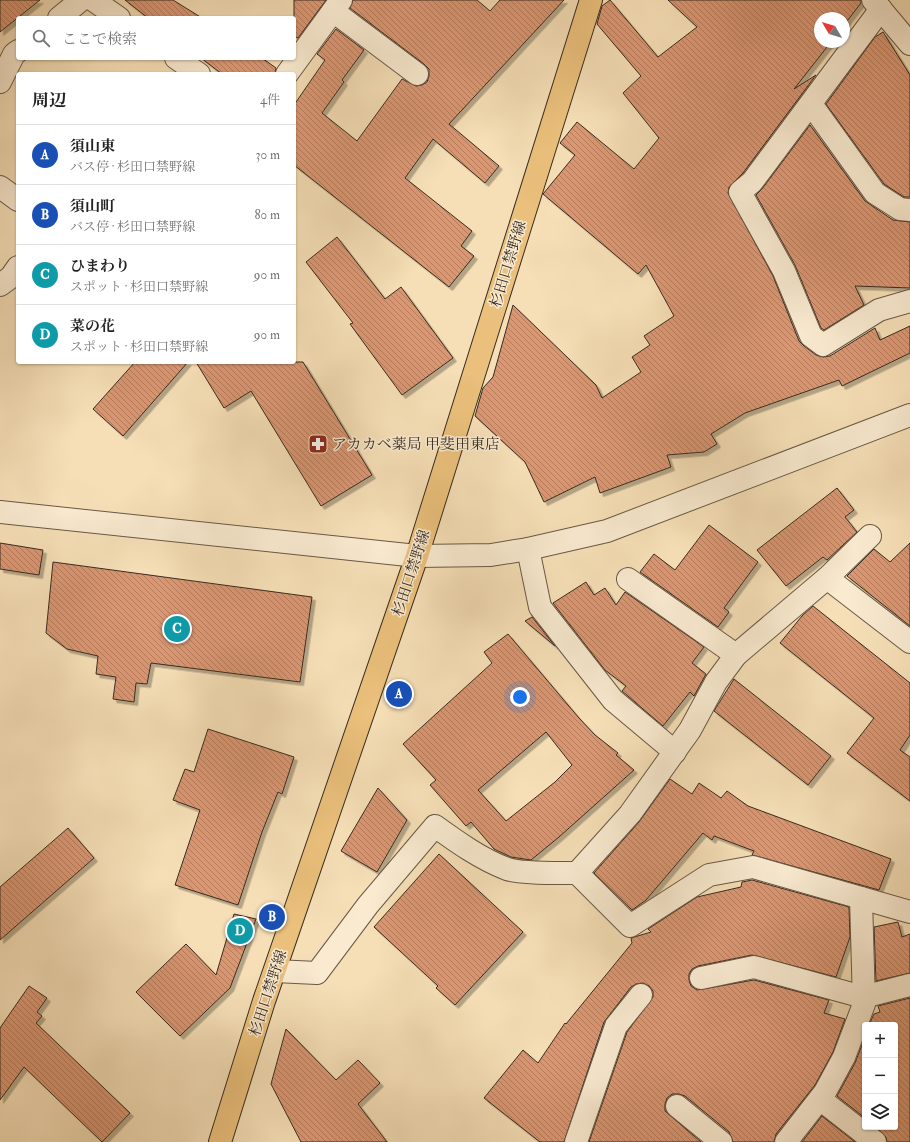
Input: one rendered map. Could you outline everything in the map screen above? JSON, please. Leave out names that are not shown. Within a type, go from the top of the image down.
[{"type":"main road","name":"杉田口禁野線","points":[[220,1142],[275,971],[417,556],[591,0]]},
{"type":"street","points":[[61,16],[81,0]]},
{"type":"street","points":[[93,0],[116,16]]},
{"type":"street","points":[[288,72],[337,5],[416,74]]},
{"type":"street","points":[[910,44],[877,5],[811,104],[752,182],[740,192],[784,271],[812,336],[823,345],[879,310],[910,301]]},
{"type":"street","points":[[0,82],[16,52]]},
{"type":"street","points":[[179,60],[196,72]]},
{"type":"street","points":[[811,104],[875,193],[900,209],[910,210]]},
{"type":"street","points":[[0,187],[16,199]]},
{"type":"street","points":[[0,285],[11,277],[16,270]]},
{"type":"street","points":[[0,512],[417,556],[491,555],[528,549],[607,531],[910,415]]},
{"type":"street","points":[[577,873],[630,814],[690,730],[716,682],[736,655],[827,578],[870,536]]},
{"type":"street","points":[[528,549],[540,606],[613,700],[675,752]]},
{"type":"street","points":[[827,578],[910,642]]},
{"type":"street","points":[[628,579],[736,655]]},
{"type":"street","points":[[275,971],[317,973],[368,905],[435,826],[464,847],[508,869],[546,873],[577,873],[630,926],[709,875],[753,867],[910,912]]},
{"type":"street","points":[[786,1142],[820,1099],[844,1056],[864,1004],[861,898]]},
{"type":"street","points":[[701,978],[754,967],[863,997],[910,985]]},
{"type":"street","points":[[576,1142],[616,1026],[641,995]]},
{"type":"street","points":[[820,1099],[875,1142]]},
{"type":"street","points":[[677,1106],[721,1142]]},
{"type":"building","points":[[0,0],[40,0],[20,16],[16,16],[16,19],[0,32]]},
{"type":"building","points":[[125,0],[173,0],[199,16],[145,16]]},
{"type":"building","points":[[294,0],[326,0],[298,38],[296,37],[296,16],[294,16]]},
{"type":"building","points":[[353,0],[477,0],[490,11],[500,0],[564,0],[449,124],[499,166],[485,183],[433,139],[405,178],[472,231],[461,246],[474,256],[449,287],[296,167],[296,102],[325,60],[317,54],[336,29],[364,50],[342,80],[344,82],[322,113],[357,141],[402,79],[416,86],[427,82],[429,69],[424,64],[350,8]]},
{"type":"building","points":[[610,0],[658,57],[697,27],[668,0],[861,0],[861,3],[850,17],[850,12],[814,12],[814,48],[826,48],[794,89],[816,75],[743,173],[729,187],[728,193],[773,276],[799,341],[804,346],[816,355],[823,357],[830,356],[875,328],[880,340],[910,326],[910,353],[842,386],[839,380],[745,413],[711,434],[717,444],[704,452],[667,455],[671,467],[600,493],[595,477],[544,502],[525,462],[475,416],[483,388],[493,377],[513,305],[596,385],[602,398],[641,372],[632,357],[650,345],[644,336],[674,316],[646,265],[638,274],[543,194],[575,155],[560,143],[577,122],[634,169],[659,138],[623,93],[641,76],[597,24],[602,6]]},
{"type":"building","points":[[883,32],[910,75],[910,197],[904,197],[884,184],[826,104],[875,37]]},
{"type":"building","points":[[204,60],[265,60],[276,68],[275,72],[219,72]]},
{"type":"building","points":[[810,125],[865,201],[893,220],[910,222],[910,288],[855,286],[864,305],[824,330],[821,328],[795,265],[756,195]]},
{"type":"building","points":[[337,237],[385,299],[401,287],[453,358],[402,395],[350,324],[353,323],[306,262]]},
{"type":"building","points":[[296,362],[303,362],[372,475],[321,506],[251,391],[224,408],[197,364],[296,364]]},
{"type":"building","points":[[133,364],[186,364],[123,436],[93,409]]},
{"type":"building","points":[[837,488],[854,510],[845,517],[857,532],[827,560],[823,557],[786,586],[757,550]]},
{"type":"building","points":[[709,525],[758,562],[724,608],[729,612],[718,627],[640,572],[654,554],[675,570]]},
{"type":"building","points":[[0,543],[43,550],[39,575],[0,569]]},
{"type":"building","points":[[910,543],[910,626],[847,576],[874,549],[890,562]]},
{"type":"building","points":[[53,562],[312,597],[300,682],[151,663],[147,684],[136,683],[134,702],[113,699],[116,677],[96,674],[98,656],[67,649],[46,633]]},
{"type":"building","points":[[586,582],[594,595],[605,588],[616,605],[625,592],[704,647],[692,663],[706,674],[694,696],[690,692],[663,726],[622,691],[626,686],[605,670],[553,603]]},
{"type":"building","points":[[813,606],[910,683],[910,735],[900,750],[910,757],[910,801],[847,753],[874,718],[780,643],[802,616]]},
{"type":"building","points":[[532,617],[555,646],[525,621]]},
{"type":"building","points":[[508,634],[579,718],[595,735],[618,753],[616,755],[634,770],[531,860],[511,857],[494,849],[471,822],[466,826],[430,785],[436,780],[403,744],[492,663],[484,652]],"holes":[[[546,732],[572,765],[555,782],[506,821],[478,790]]]},
{"type":"building","points":[[734,679],[831,756],[808,785],[714,711]]},
{"type":"building","points":[[208,729],[294,757],[282,794],[278,792],[262,832],[238,905],[175,885],[200,810],[173,800],[185,769],[194,772]]},
{"type":"building","points":[[670,779],[692,794],[699,783],[721,798],[727,791],[748,806],[891,859],[879,890],[752,855],[754,851],[714,836],[712,840],[703,833],[646,900],[632,910],[594,873],[639,822]]},
{"type":"building","points":[[378,788],[407,820],[377,872],[341,851]]},
{"type":"building","points":[[68,828],[94,858],[0,940],[0,887]]},
{"type":"building","points":[[439,854],[523,932],[455,1005],[436,988],[438,986],[374,927]]},
{"type":"building","points":[[752,880],[849,907],[850,937],[836,977],[752,955],[698,966],[692,969],[689,974],[691,986],[697,990],[754,980],[829,1000],[824,1013],[845,1019],[833,1052],[815,1085],[776,1134],[774,1142],[733,1142],[729,1132],[685,1096],[672,1094],[667,1098],[665,1111],[701,1142],[589,1142],[627,1032],[653,997],[653,991],[649,986],[643,983],[636,984],[631,987],[604,1022],[564,1142],[540,1142],[484,1098],[523,1050],[538,1063],[565,1023],[566,1024],[632,943],[631,938],[651,932],[648,929],[697,897],[741,887],[742,882]]},
{"type":"building","points":[[234,914],[256,919],[230,988],[180,1036],[136,992],[186,944],[216,975]]},
{"type":"building","points":[[898,922],[902,937],[910,934],[910,973],[876,981],[874,927]]},
{"type":"building","points":[[29,986],[47,998],[37,1012],[42,1016],[36,1023],[130,1113],[102,1142],[24,1067],[0,1100],[0,1028]]},
{"type":"building","points":[[910,998],[910,1142],[887,1142],[886,1137],[879,1130],[898,1130],[898,1022],[870,1022],[874,1014],[880,1012],[878,1006]]},
{"type":"building","points":[[286,1029],[336,1080],[358,1060],[380,1083],[358,1104],[387,1142],[301,1142],[271,1084]]},
{"type":"building","points":[[862,1045],[862,1116],[837,1096],[855,1063]]},
{"type":"building","points":[[822,1116],[855,1142],[802,1142]]},
{"type":"place","name":"アカカベ薬局 甲斐田東店","points":[[318,444]]},
{"type":"place","name":"ひまわり","points":[[177,629]]},
{"type":"place","name":"須山東","points":[[399,694]]},
{"type":"place","name":"須山町","points":[[272,917]]},
{"type":"place","name":"菜の花","points":[[240,931]]}]
